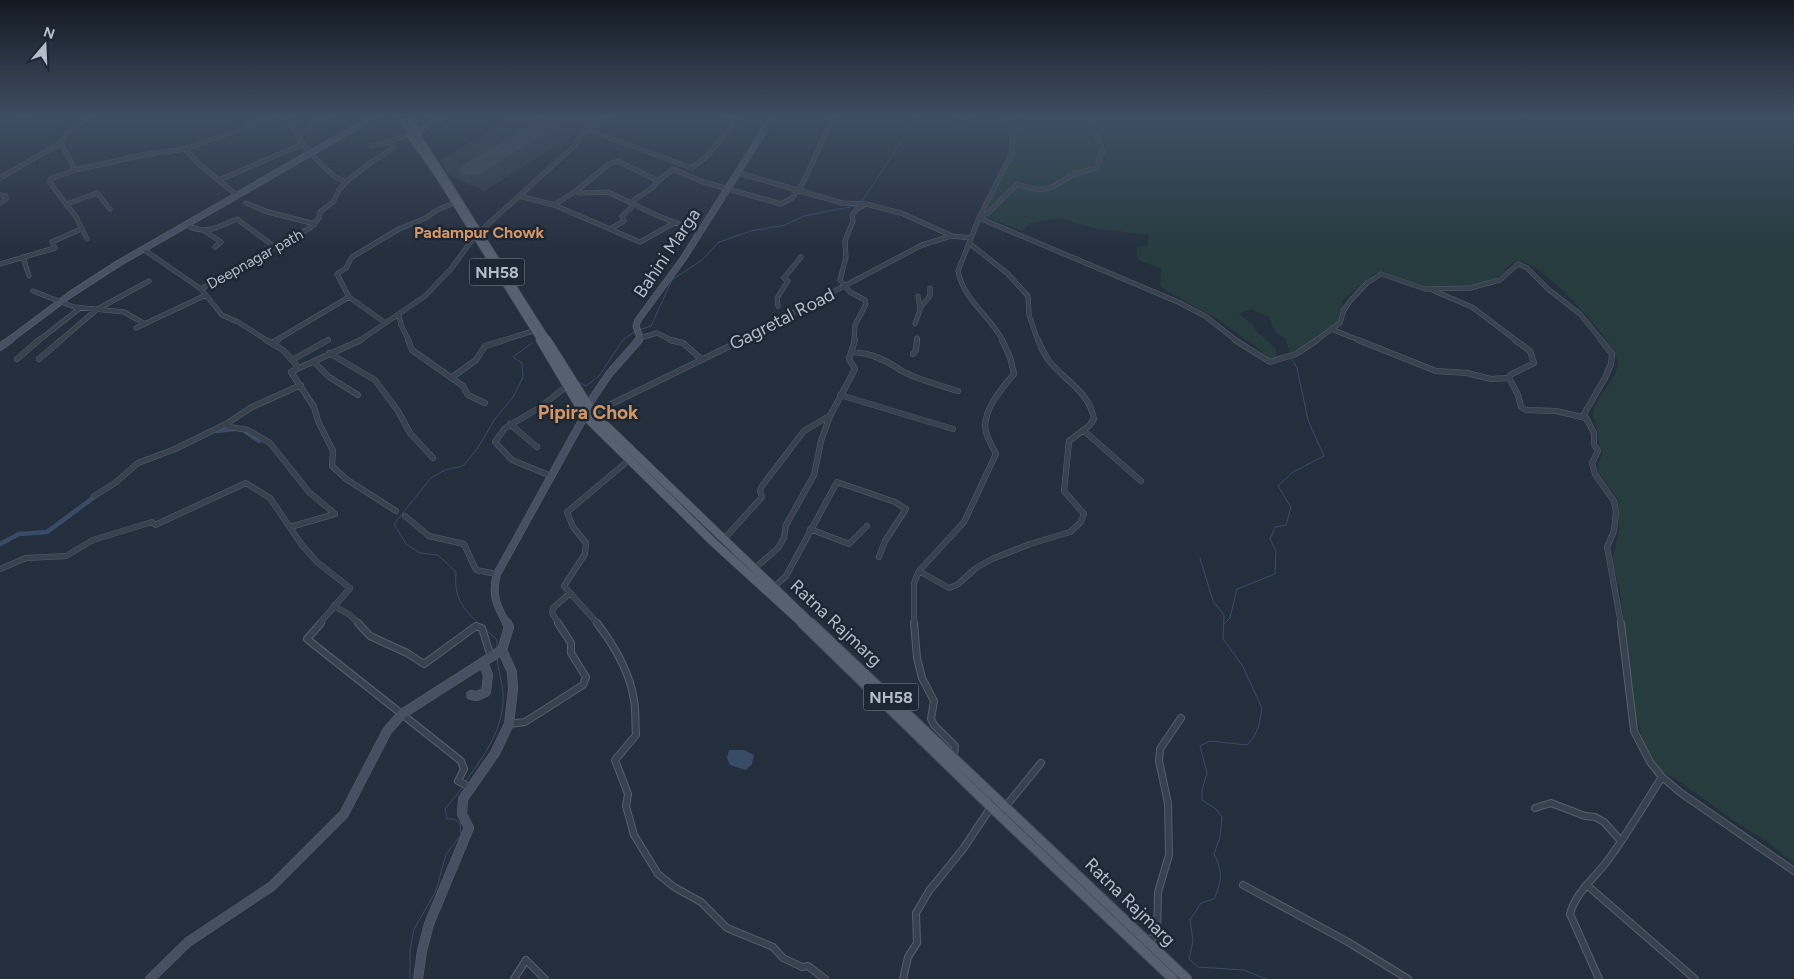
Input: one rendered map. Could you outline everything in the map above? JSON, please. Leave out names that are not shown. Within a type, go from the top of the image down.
[{"type":"main road","name":"Ratna Rajmarg","points":[[430,161],[454,203],[477,234],[534,331],[554,361],[567,386],[629,460],[713,542],[777,599],[991,807],[1174,979]]},
{"type":"main road","name":"Ratna Rajmarg","points":[[432,161],[589,412],[954,756],[1187,979]]},
{"type":"street","points":[[0,178],[30,161]]},
{"type":"street","points":[[70,161],[75,170]]},
{"type":"street","points":[[87,239],[76,217],[50,183],[50,178],[75,170],[117,161]]},
{"type":"street","points":[[196,161],[238,196]]},
{"type":"street","points":[[219,180],[264,161]]},
{"type":"street","points":[[0,347],[59,302],[119,263],[299,161]]},
{"type":"street","points":[[317,161],[340,182],[346,182]]},
{"type":"street","name":"Deepnagar path","points":[[201,289],[242,265],[254,262],[275,247],[315,224],[320,212],[333,202],[339,190],[346,182],[374,161]]},
{"type":"street","points":[[396,511],[383,504],[332,466],[333,459],[330,445],[314,407],[291,372],[360,340],[384,322],[399,315],[432,290],[452,269],[477,234],[557,161]]},
{"type":"street","points":[[554,205],[576,191],[609,164],[616,161],[625,163],[658,181]]},
{"type":"street","points":[[672,161],[692,168],[701,161]]},
{"type":"street","name":"Bahini Marga","points":[[502,650],[510,628],[494,598],[493,586],[498,574],[609,374],[639,334],[638,320],[683,259],[746,161]]},
{"type":"street","points":[[610,229],[624,221],[622,216],[633,204],[673,169],[703,182],[781,204],[792,198],[799,189],[812,161]]},
{"type":"street","points":[[954,756],[955,746],[934,725],[931,719],[934,701],[922,678],[917,658],[914,583],[920,570],[964,522],[967,516],[996,454],[986,427],[994,398],[1014,374],[996,328],[968,293],[958,277],[959,266],[1008,161]]},
{"type":"street","points":[[980,218],[984,217],[1005,193],[1017,184],[1027,189],[1040,190],[1064,183],[1068,177],[1097,168],[1099,161]]},
{"type":"street","points":[[739,172],[842,203],[866,204],[909,216],[951,236]]},
{"type":"street","points":[[576,191],[580,193],[608,192],[700,232]]},
{"type":"street","points":[[67,204],[97,193],[110,209]]},
{"type":"street","points":[[0,195],[6,196],[6,199],[0,203]]},
{"type":"street","points":[[519,196],[554,205],[640,242],[676,222]]},
{"type":"street","points":[[246,203],[268,212],[315,224]]},
{"type":"street","points":[[384,322],[349,297],[337,274],[346,268],[352,257],[399,230],[426,218],[436,210],[454,203]]},
{"type":"street","points":[[754,569],[778,548],[784,538],[786,524],[814,475],[830,416],[855,369],[849,359],[852,352],[855,325],[866,304],[865,300],[855,296],[840,280],[846,257],[845,241],[853,221],[853,212],[866,204]]},
{"type":"street","points":[[980,218],[1178,302],[1205,316],[1235,340],[1270,362],[1296,354],[1331,329],[1342,322],[1344,310],[1356,294],[1377,275],[1381,274],[1434,291],[1472,307],[1530,351],[1534,363],[1510,375],[1509,378],[1490,379],[1467,373],[1436,371],[1331,329]]},
{"type":"street","points":[[206,232],[223,223],[237,219],[275,247]]},
{"type":"street","points":[[187,225],[194,230],[206,232],[222,242],[215,247]]},
{"type":"street","points":[[0,264],[55,248],[52,242],[81,229]]},
{"type":"street","name":"Gagretal Road","points":[[589,412],[656,384],[846,287],[918,247],[951,236],[970,241]]},
{"type":"street","points":[[920,570],[949,588],[954,587],[978,566],[997,557],[1035,542],[1075,530],[1082,522],[1084,514],[1064,491],[1069,441],[1094,419],[1092,408],[1086,397],[1044,355],[1029,312],[1031,303],[1026,294],[970,241]]},
{"type":"street","points":[[144,249],[201,289],[222,315],[283,350],[299,368]]},
{"type":"street","points":[[23,257],[29,276]]},
{"type":"street","points":[[778,306],[777,298],[788,282],[784,278],[801,257]]},
{"type":"street","points":[[1434,291],[1470,288],[1496,282],[1503,279],[1508,271],[1518,264],[1526,268],[1580,314],[1612,354],[1612,364],[1584,414],[1594,433],[1594,444],[1598,451],[1592,463],[1595,474],[1614,501],[1616,512],[1614,531],[1607,546],[1619,604],[1634,732],[1650,762],[1662,777],[1794,871]]},
{"type":"street","points":[[39,359],[96,310],[149,281]]},
{"type":"street","points":[[915,324],[920,310],[930,296],[930,288]]},
{"type":"street","points":[[32,291],[79,308],[124,312],[145,324]]},
{"type":"street","points":[[136,328],[206,295]]},
{"type":"street","points":[[918,296],[920,310]]},
{"type":"street","points":[[272,343],[349,297]]},
{"type":"street","points":[[17,359],[79,308]]},
{"type":"street","points":[[399,315],[399,324],[403,334],[411,343],[412,350],[463,386],[468,395],[485,403]]},
{"type":"street","points":[[451,378],[481,355],[485,350],[485,346],[534,331]]},
{"type":"street","points":[[639,334],[657,333],[683,343],[702,359]]},
{"type":"street","points":[[913,354],[916,350],[917,338]]},
{"type":"street","points":[[292,360],[328,340]]},
{"type":"street","points":[[852,352],[875,357],[899,366],[902,371],[958,391]]},
{"type":"street","points":[[329,353],[375,380],[398,411],[410,432],[432,458]]},
{"type":"street","points":[[314,362],[329,377],[358,395]]},
{"type":"street","points":[[1509,378],[1518,395],[1521,407],[1526,410],[1556,412],[1586,418]]},
{"type":"street","points":[[94,496],[115,483],[138,463],[175,449],[226,424],[252,407],[301,385]]},
{"type":"street","points":[[551,476],[526,468],[498,447],[495,442],[510,424],[539,408],[567,386]]},
{"type":"street","points":[[840,395],[954,429]]},
{"type":"street","points":[[724,539],[762,497],[760,491],[762,486],[804,431],[830,416]]},
{"type":"street","points":[[226,424],[229,427],[248,430],[270,443],[309,492],[335,514],[290,527]]},
{"type":"street","points":[[510,424],[537,447]]},
{"type":"street","points":[[1083,430],[1140,481]]},
{"type":"street","points":[[629,460],[567,512],[573,527],[586,544],[585,554],[564,586],[606,635],[630,683],[634,698],[636,735],[615,760],[628,794],[626,806],[634,835],[658,874],[674,887],[701,902],[727,928],[773,947],[783,958],[802,967],[808,966],[825,979]]},
{"type":"street","points":[[0,569],[26,558],[66,556],[93,540],[152,522],[155,525],[246,482],[270,498],[317,562],[350,588],[308,639],[461,761],[464,769],[458,781],[472,788]]},
{"type":"street","points":[[774,587],[786,576],[837,482],[895,502],[906,509],[885,541],[879,558]]},
{"type":"street","points":[[405,516],[429,536],[464,544],[476,570],[498,574]]},
{"type":"street","points":[[810,529],[848,544],[852,543],[868,526]]},
{"type":"street","points":[[509,724],[525,722],[583,685],[586,677],[571,653],[571,643],[552,613],[553,608],[570,593]]},
{"type":"street","points":[[334,606],[350,615],[370,636],[407,653],[424,664],[476,626],[482,628],[488,675],[486,692],[477,696],[471,695]]},
{"type":"street","points":[[150,979],[188,942],[272,886],[344,814],[387,730],[402,714],[502,650],[512,672],[513,689],[509,724],[495,754],[463,799],[462,814],[469,828],[429,924],[418,979]]},
{"type":"street","points":[[1148,942],[1157,935],[1158,892],[1169,855],[1168,803],[1159,761],[1160,749],[1181,718]]},
{"type":"street","points":[[1006,806],[1041,763]]},
{"type":"street","points":[[1599,979],[1570,914],[1573,902],[1588,886],[1591,878],[1604,865],[1662,777]]},
{"type":"street","points":[[1536,808],[1551,803],[1585,816],[1595,817],[1604,822],[1621,841]]},
{"type":"street","points":[[903,979],[908,957],[916,943],[916,912],[929,891],[963,849],[991,807]]},
{"type":"street","points":[[1243,885],[1348,942],[1408,979]]},
{"type":"street","points":[[1588,886],[1695,979]]},
{"type":"street","points":[[514,979],[526,960],[545,979]]},
{"type":"shaded area","points":[[440,161],[533,161],[484,191],[449,175]]},
{"type":"green space","points":[[1009,161],[1794,161],[1794,863],[1762,838],[1740,825],[1676,779],[1661,771],[1645,747],[1635,714],[1620,590],[1612,561],[1619,530],[1618,499],[1599,473],[1598,463],[1603,454],[1593,418],[1596,404],[1616,371],[1618,365],[1616,355],[1595,325],[1563,290],[1547,276],[1533,266],[1518,262],[1510,265],[1496,278],[1467,287],[1446,288],[1430,287],[1388,274],[1375,273],[1342,301],[1342,315],[1336,323],[1316,338],[1290,353],[1285,338],[1276,333],[1269,317],[1251,309],[1239,314],[1252,324],[1257,332],[1276,349],[1277,358],[1272,361],[1254,345],[1214,317],[1165,290],[1160,285],[1161,269],[1139,260],[1136,254],[1137,247],[1147,246],[1149,235],[1099,229],[1062,218],[1030,223],[1023,230],[1019,230],[984,216]]},
{"type":"water","points":[[729,750],[744,750],[754,755],[752,764],[746,770],[730,765],[727,758]]},
{"type":"waterway","points":[[862,201],[889,161]]},
{"type":"waterway","points":[[639,330],[651,326],[672,280],[702,260],[719,242],[751,231],[785,225],[804,216],[855,206]]},
{"type":"waterway","points":[[578,382],[586,386],[599,376],[623,340],[635,331]]},
{"type":"waterway","points":[[552,340],[567,364]]},
{"type":"waterway","points":[[480,625],[468,613],[458,596],[456,572],[438,555],[420,553],[406,544],[394,524],[431,478],[445,470],[463,466],[477,449],[495,419],[513,397],[523,377],[522,363],[513,357],[532,343]]},
{"type":"waterway","points":[[1224,624],[1230,618],[1237,589],[1275,574],[1276,551],[1270,539],[1275,527],[1286,525],[1291,507],[1278,486],[1293,472],[1324,456],[1308,420],[1297,368],[1292,359]]},
{"type":"waterway","points":[[217,431],[234,429]]},
{"type":"waterway","points":[[246,432],[259,441]]},
{"type":"waterway","points":[[0,544],[19,534],[47,532],[97,495]]},
{"type":"waterway","points":[[1200,558],[1213,601],[1224,615],[1223,639],[1242,665],[1262,708],[1259,725],[1254,737],[1247,745],[1210,741],[1200,746],[1207,773],[1202,790],[1202,800],[1216,809],[1222,817],[1220,837],[1214,854],[1219,866],[1220,876],[1219,887],[1214,899],[1201,903],[1190,920],[1193,941],[1189,959],[1198,967],[1244,970],[1266,979]]},
{"type":"waterway","points":[[485,629],[497,640],[497,649]]},
{"type":"waterway","points":[[466,781],[487,750],[501,717],[503,693],[497,658]]},
{"type":"waterway","points":[[410,979],[410,950],[414,929],[436,891],[446,854],[461,835],[460,823],[454,819],[447,819],[445,809],[463,787]]},
{"type":"runway","points":[[471,170],[486,161]]},
{"type":"district","name":"Padampur Chowk","points":[[479,232]]},
{"type":"district","name":"Pipira Chok","points":[[588,412]]}]
